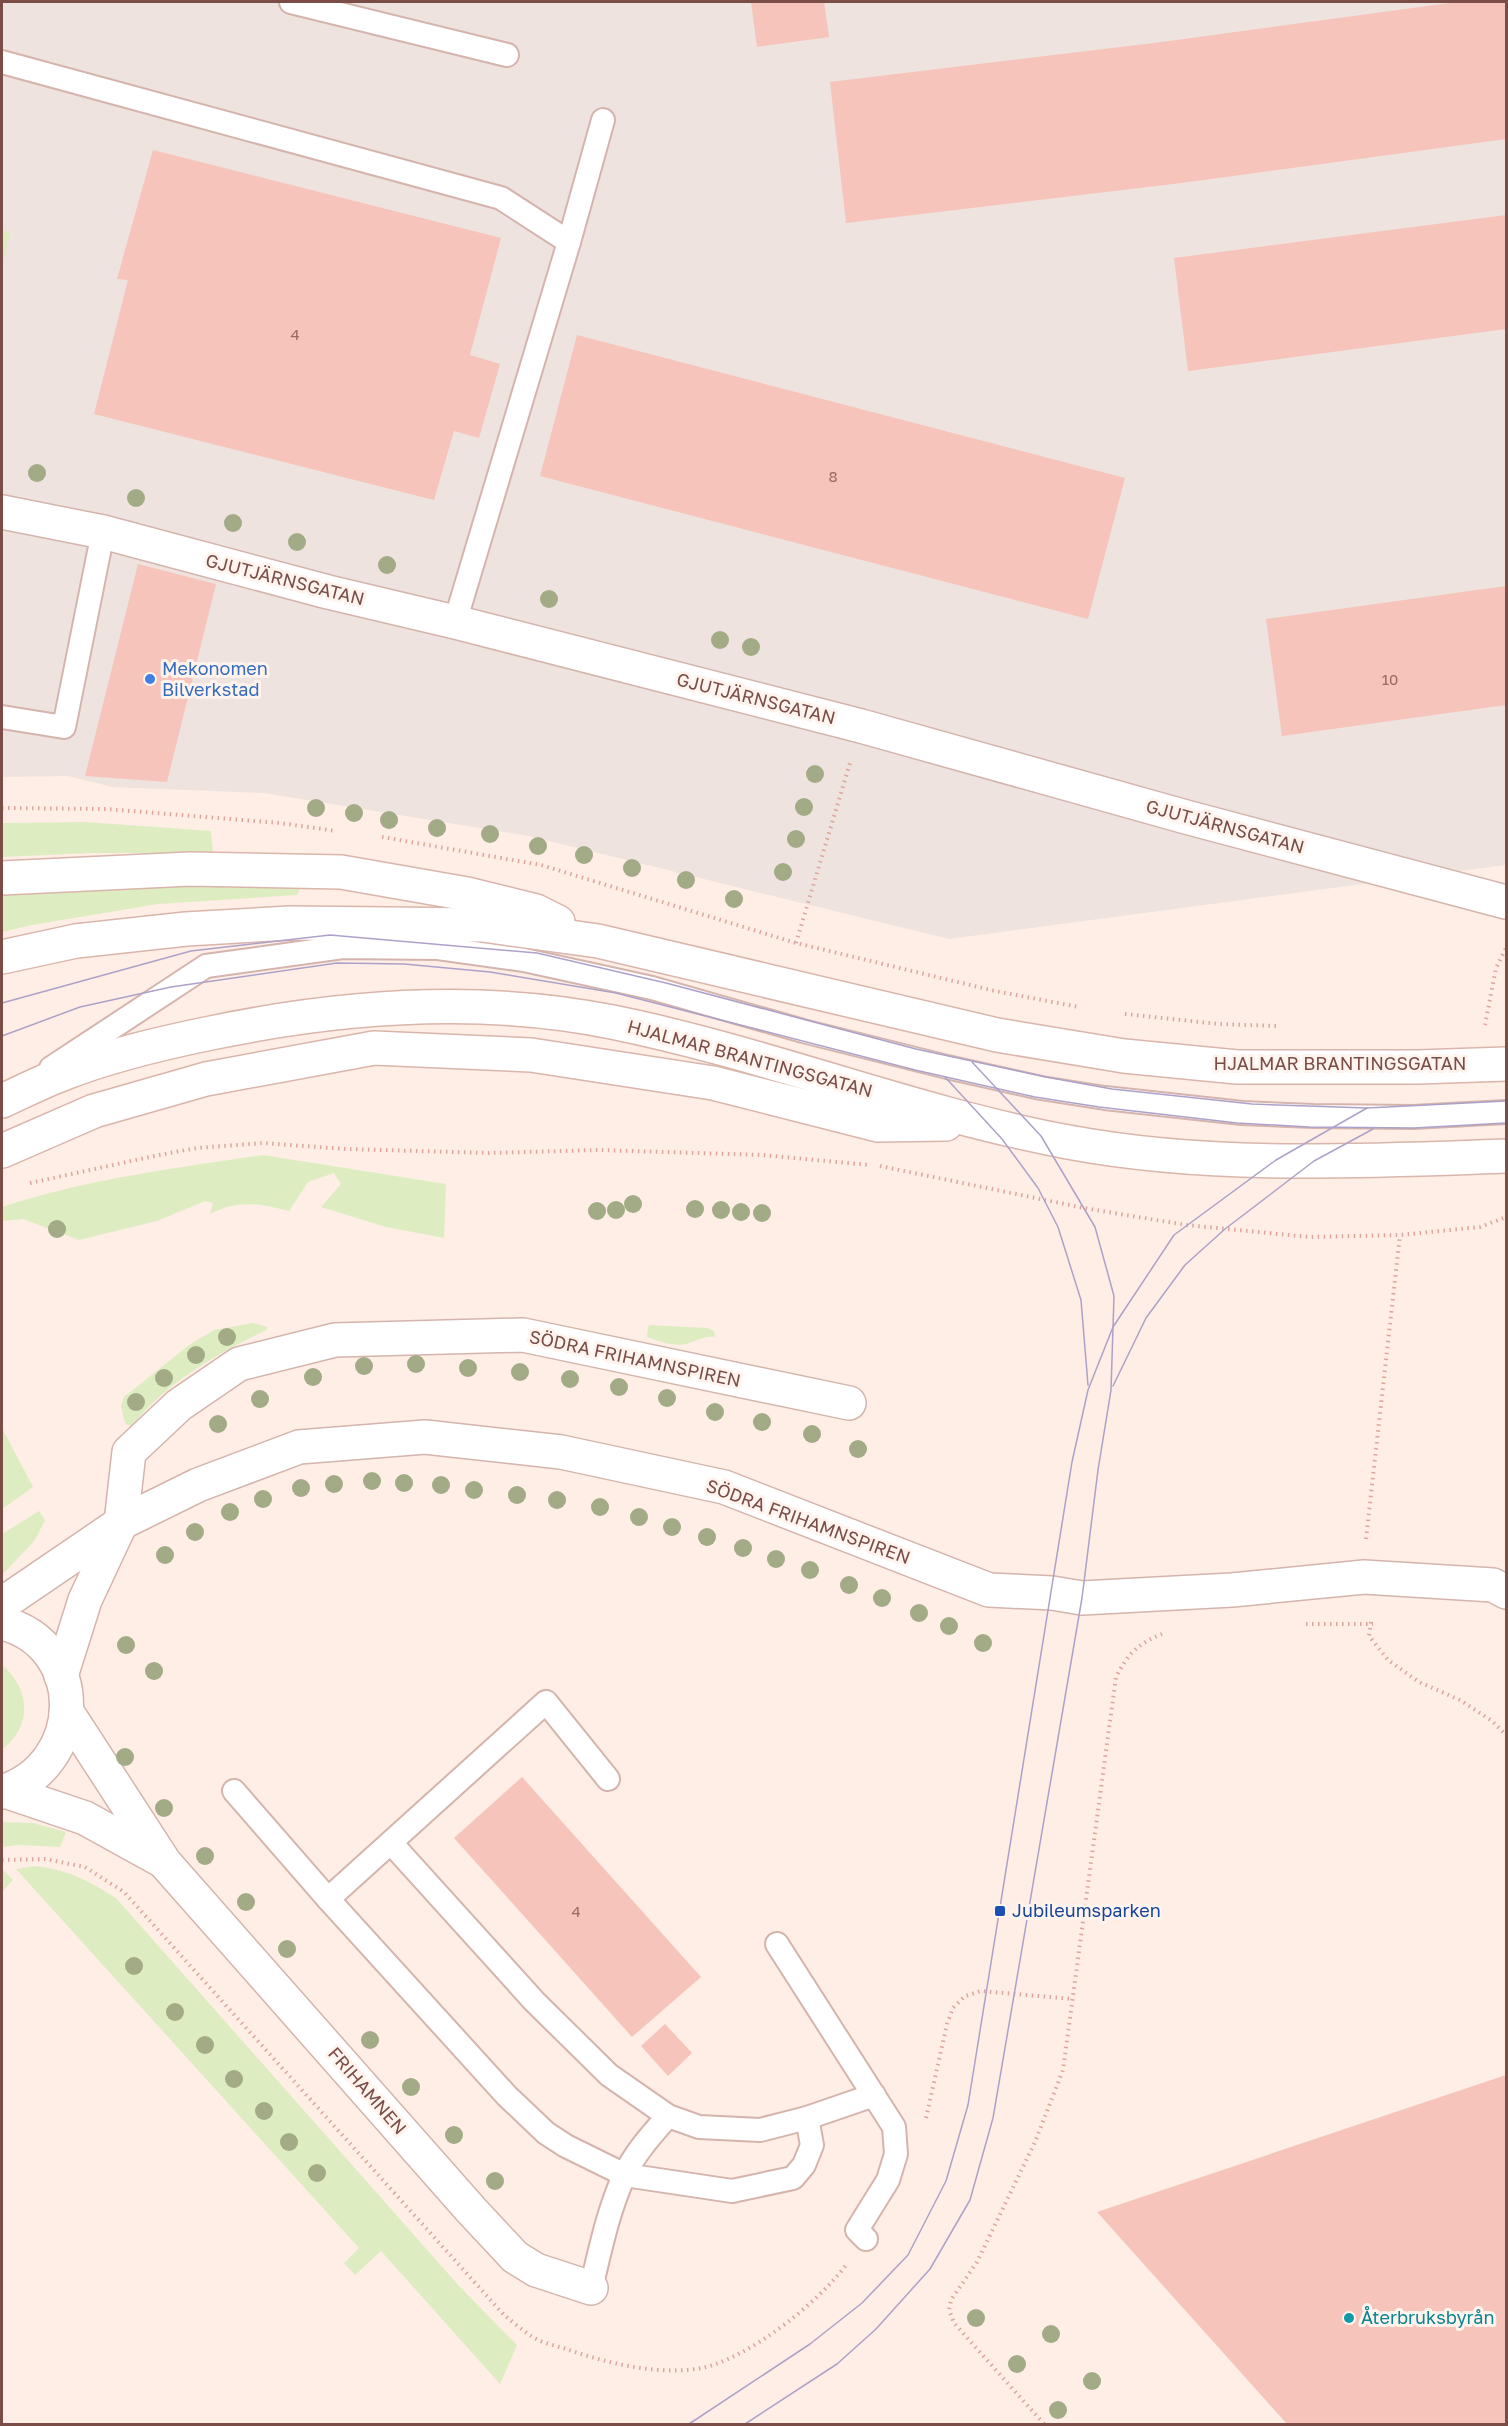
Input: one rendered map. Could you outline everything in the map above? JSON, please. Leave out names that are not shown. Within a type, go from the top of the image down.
[{"type":"street","name":"GJUTJÄRNSGATAN","points":[[2,512],[103,532],[328,592],[455,622],[861,726],[1186,817],[1506,902]]},
{"type":"street","points":[[2,878],[190,869],[341,872],[467,894],[536,911],[598,941]]},
{"type":"street","name":"HJALMAR BRANTINGSGATAN","points":[[2,957],[98,939],[186,929],[290,923],[483,925],[598,941],[997,1035],[1124,1056],[1237,1067],[1418,1067],[1506,1064]]},
{"type":"street","name":"HJALMAR BRANTINGSGATAN","points":[[2,1100],[65,1073],[141,1048],[264,1022],[381,1008],[447,1006],[520,1010],[610,1022],[702,1045],[984,1124],[1068,1142],[1153,1155],[1347,1162],[1506,1156]]},
{"type":"street","points":[[2,1151],[94,1111],[206,1079],[374,1048],[531,1055],[713,1083],[878,1125],[984,1124]]},
{"type":"street","name":"SÖDRA FRIHAMNSPIREN","points":[[61,1676],[85,1600],[121,1523],[129,1452],[179,1405],[239,1364],[334,1340],[524,1335],[849,1403]]},
{"type":"street","name":"SÖDRA FRIHAMNSPIREN","points":[[121,1523],[198,1485],[299,1447],[425,1437],[561,1452],[723,1487],[989,1590],[1052,1593],[1082,1598],[1232,1590],[1364,1576],[1492,1585],[1506,1592]]},
{"type":"street","points":[[2,1604],[121,1523]]},
{"type":"street","points":[[2,1623],[17,1629],[48,1653],[61,1676],[67,1712],[61,1738],[49,1762],[29,1780],[3,1792]]},
{"type":"street","name":"FRIHAMNEN","points":[[67,1712],[165,1863],[515,2258],[536,2270],[591,2288]]},
{"type":"street","name":"FRIHAMNEN","points":[[3,1792],[85,1818],[165,1863]]},
{"type":"lane","points":[[291,2],[507,55]]},
{"type":"lane","points":[[2,62],[501,198],[569,242]]},
{"type":"lane","points":[[455,622],[569,242],[603,120]]},
{"type":"lane","points":[[2,717],[64,727],[103,532]]},
{"type":"lane","points":[[598,941],[652,988]]},
{"type":"lane","points":[[2,1100],[206,966],[343,948],[438,948],[524,960],[652,988],[803,1031],[947,1067],[1041,1088],[1105,1098],[1242,1113],[1313,1116],[1413,1117],[1506,1112]]},
{"type":"lane","points":[[328,1899],[392,1844],[546,1702],[608,1779]]},
{"type":"lane","points":[[234,1791],[328,1899],[507,2096],[546,2133],[566,2146],[624,2175],[732,2191],[793,2178],[804,2166],[812,2145],[807,2118]]},
{"type":"lane","points":[[392,1844],[534,2001],[609,2075],[668,2116],[699,2127],[760,2130],[807,2118],[874,2095]]},
{"type":"lane","points":[[777,1944],[894,2127],[896,2154],[888,2180],[857,2230],[866,2239]]},
{"type":"lane","points":[[591,2288],[607,2224],[624,2175],[649,2138],[668,2116]]},
{"type":"path","points":[[796,943],[861,726]]},
{"type":"path","points":[[2,808],[106,809],[280,823],[338,831]]},
{"type":"path","points":[[373,836],[420,842],[540,865],[796,943],[995,992],[1085,1008]]},
{"type":"path","points":[[1485,1025],[1496,968],[1506,948]]},
{"type":"path","points":[[1119,1014],[1219,1024],[1277,1026]]},
{"type":"path","points":[[1473,1026],[1496,1024]]},
{"type":"path","points":[[28,1184],[197,1148],[263,1143],[346,1149],[488,1153],[598,1150],[752,1155],[893,1167],[1044,1200],[1186,1225],[1309,1237],[1400,1235],[1480,1227],[1506,1217]]},
{"type":"path","points":[[1400,1235],[1364,1576],[1364,1612],[1372,1624],[1369,1636],[1388,1660],[1419,1682],[1460,1700],[1492,1721],[1506,1735]]},
{"type":"path","points":[[1305,1624],[1372,1624]]},
{"type":"path","points":[[1044,2424],[954,2323],[949,2310],[951,2300],[977,2262],[1035,2142],[1063,2070],[1116,1677],[1127,1655],[1146,1641],[1167,1632]]},
{"type":"shaded area","points":[[2,2],[1506,2],[1506,865],[949,939],[529,836],[264,793],[113,787],[68,776],[2,777]]},
{"type":"green space","points":[[2,229],[10,233],[2,268]]},
{"type":"green space","points":[[86,822],[211,831],[213,853],[91,853],[2,857],[2,823]]},
{"type":"green space","points":[[160,884],[301,886],[297,895],[158,904],[2,932],[2,891]]},
{"type":"green space","points":[[263,1155],[446,1184],[444,1238],[386,1227],[321,1207],[341,1184],[334,1173],[308,1182],[289,1211],[249,1204],[230,1206],[210,1214],[213,1203],[205,1201],[157,1221],[79,1240],[23,1219],[2,1221],[2,1207],[34,1197],[131,1175]]},
{"type":"green space","points":[[253,1323],[268,1327],[177,1382],[161,1395],[133,1425],[125,1423],[121,1406],[124,1397],[189,1345],[214,1330]]},
{"type":"green space","points":[[650,1325],[707,1328],[714,1331],[715,1337],[703,1338],[682,1345],[671,1344],[647,1337]]},
{"type":"green space","points":[[2,1428],[33,1487],[2,1509]]},
{"type":"green space","points":[[39,1511],[45,1520],[35,1540],[2,1575],[2,1534]]},
{"type":"green space","points":[[2,1665],[18,1685],[24,1707],[19,1730],[2,1749]]},
{"type":"green space","points":[[2,1822],[33,1823],[66,1832],[60,1847],[18,1845],[2,1847]]},
{"type":"green space","points":[[36,1866],[78,1877],[116,1898],[460,2287],[517,2345],[500,2384],[381,2251],[355,2275],[344,2263],[359,2248],[16,1869]]},
{"type":"green space","points":[[2,1869],[13,1880],[2,1892]]},
{"type":"building","points":[[751,2],[824,2],[829,37],[757,47]]},
{"type":"building","points":[[1457,2],[1506,2],[1506,139],[1181,183],[846,223],[830,82],[1162,42]]},
{"type":"building","points":[[153,150],[501,238],[470,355],[500,364],[479,438],[454,431],[434,500],[94,414],[128,280],[117,279]]},
{"type":"building","points":[[1506,215],[1506,329],[1188,371],[1174,258]]},
{"type":"building","points":[[577,335],[1125,478],[1088,619],[540,476]]},
{"type":"building","points":[[138,564],[216,584],[167,782],[85,776]]},
{"type":"building","points":[[1506,586],[1506,705],[1282,736],[1266,619]]},
{"type":"building","points":[[522,1777],[701,1977],[632,2037],[454,1838]]},
{"type":"building","points":[[665,2024],[692,2053],[668,2076],[641,2046]]},
{"type":"building","name":"Återbruksbyrån","points":[[1506,2075],[1506,2424],[1287,2424],[1097,2212]]},
{"type":"tram line","points":[[2,1003],[191,951],[330,935],[537,953],[666,983],[916,1049],[1112,1089],[1252,1104],[1367,1108],[1506,1101]]},
{"type":"tram line","points":[[2,1036],[80,1007],[171,987],[337,963],[404,964],[490,972],[616,993],[915,1070],[1035,1097],[1099,1107],[1237,1123],[1309,1127],[1414,1128],[1506,1123]]},
{"type":"tram line","points":[[745,2424],[837,2364],[876,2329],[930,2269],[970,2200],[993,2118],[1082,1598],[1098,1470],[1111,1390],[1114,1296],[1095,1227],[1041,1136],[972,1062]]},
{"type":"tram line","points":[[945,1077],[1002,1139],[1038,1188],[1058,1227],[1081,1300],[1088,1385]]},
{"type":"tram line","points":[[689,2424],[810,2344],[862,2303],[908,2255],[946,2181],[968,2105],[1072,1462],[1088,1390],[1113,1327],[1174,1235],[1276,1160],[1367,1108]]},
{"type":"tram line","points":[[1113,1386],[1146,1318],[1185,1265],[1225,1229],[1314,1161],[1373,1129]]},
{"type":"place","name":"Mekonomen Bilverkstad","points":[[150,679]]},
{"type":"place","name":"Jubileumsparken","points":[[1000,1911]]},
{"type":"place","name":"Återbruksbyrån","points":[[1349,2318]]}]
